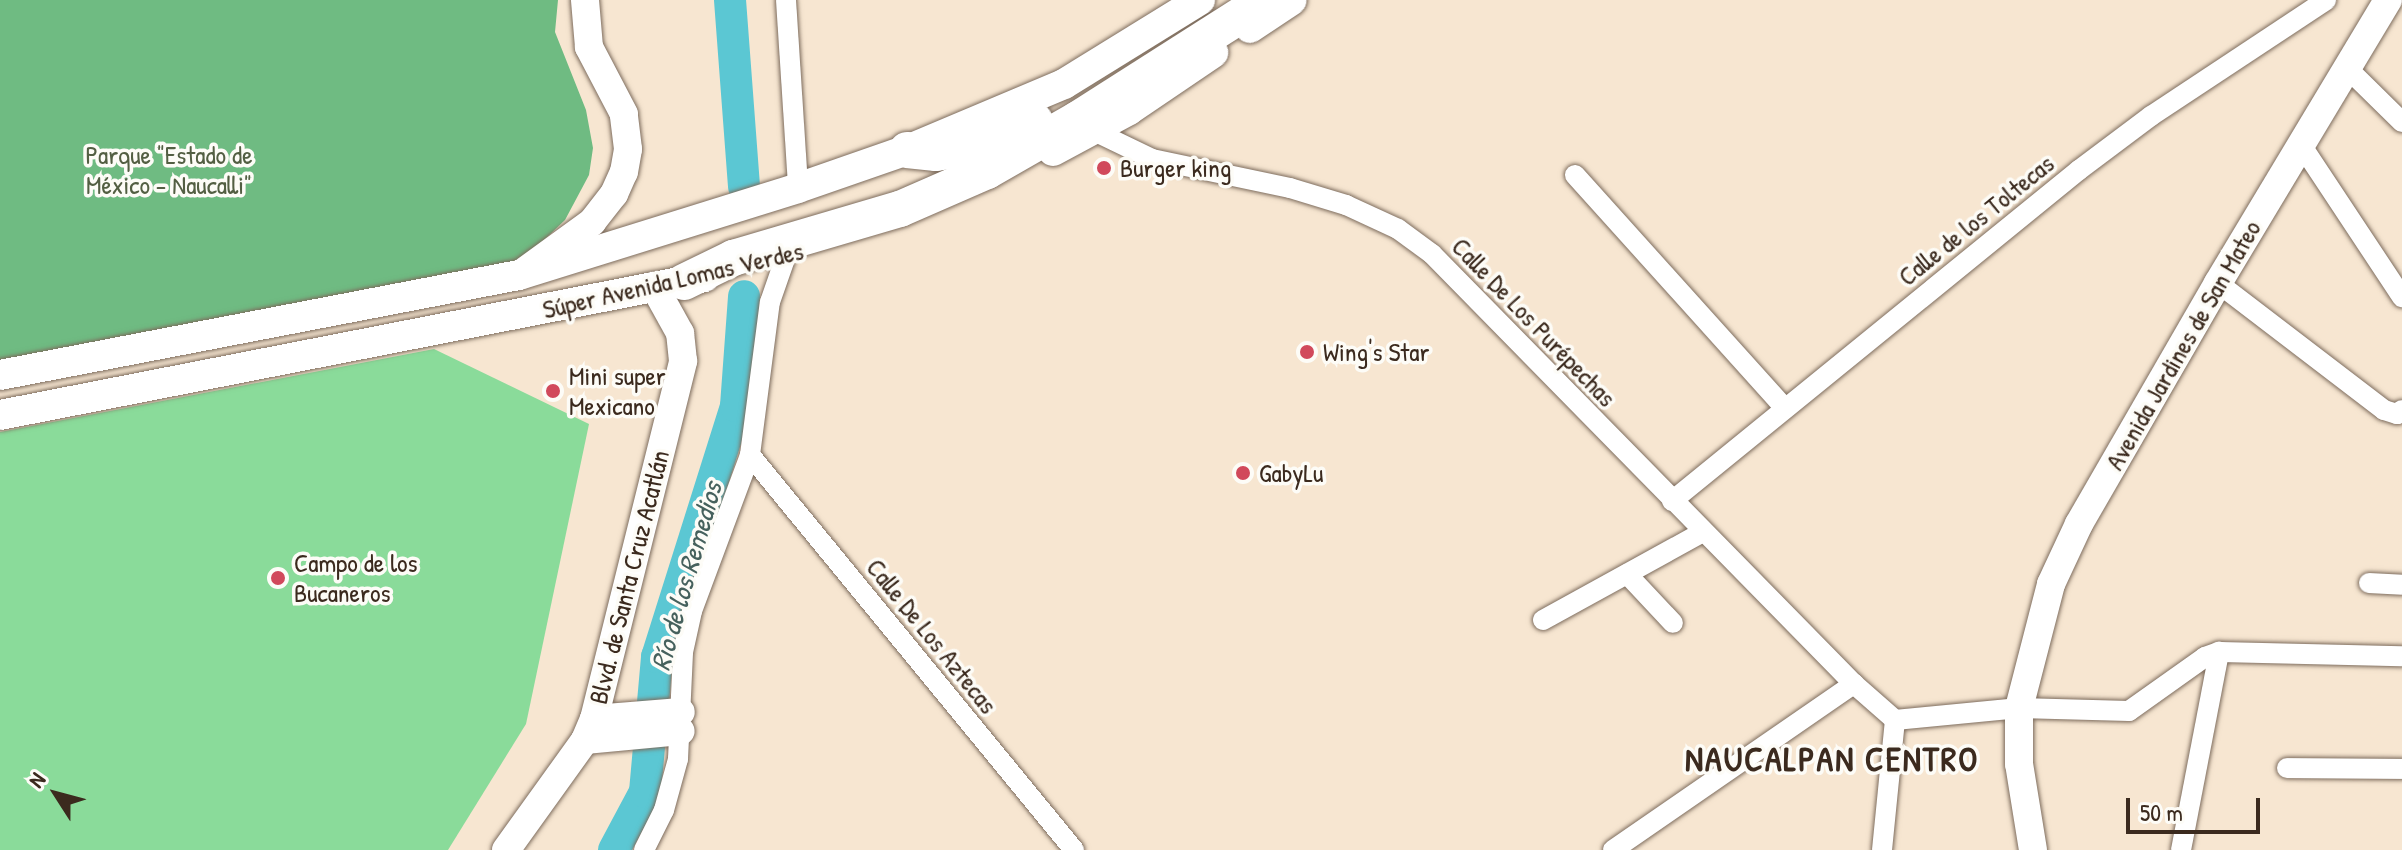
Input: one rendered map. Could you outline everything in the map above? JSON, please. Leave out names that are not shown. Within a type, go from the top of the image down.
[{"type":"highway","points":[[669,284],[733,258],[900,209],[987,171],[1078,119],[1190,40],[1240,0]]},
{"type":"highway","points":[[907,150],[936,153],[1004,135],[1265,0]]},
{"type":"main road","points":[[576,303],[519,275],[592,222],[614,194],[624,172],[628,149],[624,114],[589,47],[584,23],[585,0]]},
{"type":"main road","name":"Súper Avenida Lomas Verdes","points":[[0,375],[519,275],[798,178],[907,150],[1064,84],[1200,0]]},
{"type":"main road","name":"Súper Avenida Lomas Verdes","points":[[0,415],[576,303],[785,259],[933,206],[1094,131],[1292,0]]},
{"type":"main road","name":"Avenida Jardines de San Mateo","points":[[2033,850],[2019,764],[2019,708],[2056,572],[2079,524],[2218,283],[2345,66],[2388,0]]},
{"type":"main road","name":"Blvd. de Santa Cruz Acatlán","points":[[506,850],[604,728],[683,361],[669,284]]},
{"type":"main road","points":[[604,728],[675,722]]},
{"type":"street","points":[[786,0],[798,178]]},
{"type":"street","name":"Calle de los Toltecas","points":[[1672,501],[2139,125],[2326,0]]},
{"type":"street","points":[[2345,66],[2402,122]]},
{"type":"street","name":"Calle De Los Purépechas","points":[[1094,131],[1152,159],[1290,188],[1346,205],[1398,229],[1432,254],[1672,501],[1854,684],[1895,720]]},
{"type":"street","points":[[2300,143],[2402,297]]},
{"type":"street","points":[[1575,175],[1785,408]]},
{"type":"street","points":[[644,850],[664,810],[683,652],[692,611],[750,455],[770,302],[785,259]]},
{"type":"street","points":[[2218,283],[2384,410],[2397,414],[2402,410]]},
{"type":"street","name":"Calle De Los Aztecas","points":[[750,455],[1074,850]]},
{"type":"street","points":[[1543,620],[1703,532]]},
{"type":"street","points":[[1627,574],[1673,623]]},
{"type":"street","points":[[2369,583],[2402,585]]},
{"type":"street","points":[[2181,850],[2219,652]]},
{"type":"street","points":[[1882,850],[1895,720],[2019,708],[2129,711],[2219,652],[2402,656]]},
{"type":"street","points":[[1613,850],[1854,684]]},
{"type":"street","points":[[2287,768],[2402,769]]},
{"type":"green space","name":"Parque \"Estado de México - Naucalli\"","points":[[0,0],[558,0],[555,32],[586,110],[593,148],[589,175],[565,220],[522,261],[0,368]]},
{"type":"green space","name":"Campo de los Bucaneros","points":[[434,349],[589,424],[526,724],[448,850],[0,850],[0,432]]},
{"type":"waterway","name":"Río de los Remedios","points":[[730,0],[744,186]]},
{"type":"waterway","name":"Río de los Remedios","points":[[614,850],[645,792],[657,657],[736,406],[744,296]]},
{"type":"place","name":"Burger king","points":[[1104,168]]},
{"type":"place","name":"Wing's Star","points":[[1307,352]]},
{"type":"place","name":"Mini super Mexicano","points":[[553,391]]},
{"type":"place","name":"GabyLu","points":[[1243,473]]},
{"type":"place","name":"Campo de los Bucaneros","points":[[278,578]]},
{"type":"district","name":"NAUCALPAN CENTRO","points":[[1832,760]]}]
